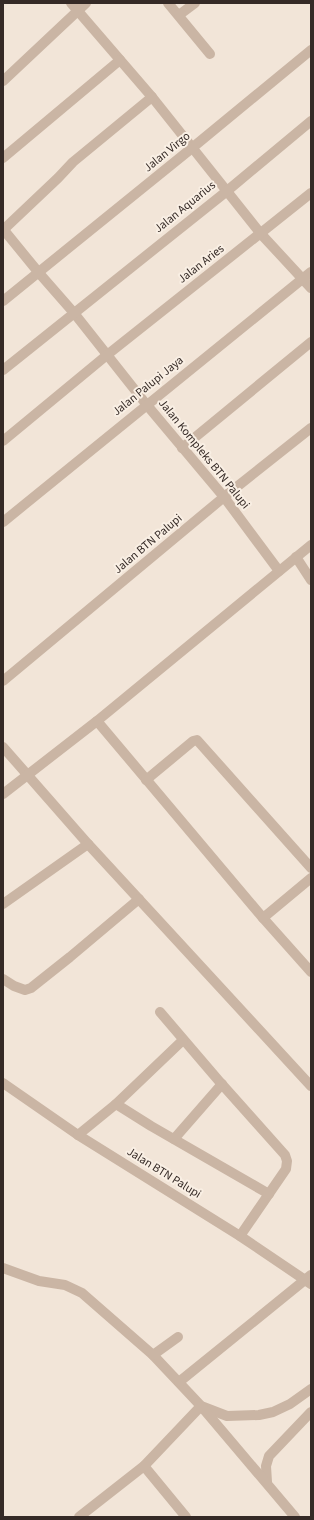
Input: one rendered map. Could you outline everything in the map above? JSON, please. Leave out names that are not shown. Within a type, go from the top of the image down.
[{"type":"street","points":[[3,81],[75,7],[86,3]]},
{"type":"street","points":[[168,3],[210,54]]},
{"type":"street","points":[[179,16],[195,3]]},
{"type":"street","points":[[75,7],[152,97],[261,234],[307,275],[311,288]]},
{"type":"street","name":"Jalan Virgo","points":[[3,301],[311,50]]},
{"type":"street","points":[[3,158],[120,60]]},
{"type":"street","points":[[3,230],[73,162],[152,97]]},
{"type":"street","name":"Jalan Aquarius","points":[[74,313],[227,191],[311,121]]},
{"type":"street","name":"Jalan Aries","points":[[107,355],[311,193]]},
{"type":"street","name":"Jalan Kompleks BTN Palupi","points":[[3,230],[74,313],[146,404],[224,497],[279,571]]},
{"type":"street","name":"Jalan Palupi Jaya","points":[[3,522],[146,404],[307,275]]},
{"type":"street","points":[[3,370],[74,313]]},
{"type":"street","points":[[182,448],[311,342]]},
{"type":"street","points":[[3,441],[107,355]]},
{"type":"street","name":"Jalan BTN Palupi","points":[[3,681],[224,497],[311,428]]},
{"type":"street","points":[[3,794],[96,721],[311,545]]},
{"type":"street","points":[[296,557],[311,580]]},
{"type":"street","points":[[96,721],[263,918],[311,972]]},
{"type":"street","points":[[146,780],[193,741],[197,740],[311,868]]},
{"type":"street","points":[[3,747],[88,844],[311,1086]]},
{"type":"street","points":[[3,904],[88,844]]},
{"type":"street","points":[[263,918],[311,878]]},
{"type":"street","points":[[3,979],[14,986],[25,990],[31,988],[139,899]]},
{"type":"street","points":[[160,1012],[285,1155],[287,1160],[286,1169],[240,1236]]},
{"type":"street","points":[[78,1135],[116,1104],[183,1040]]},
{"type":"street","name":"Jalan BTN Palupi","points":[[3,1083],[78,1135],[309,1280]]},
{"type":"street","points":[[174,1139],[222,1084]]},
{"type":"street","points":[[116,1104],[269,1194]]},
{"type":"street","points":[[3,1268],[39,1281],[65,1285],[82,1293],[153,1355],[179,1382],[296,1517]]},
{"type":"street","points":[[179,1382],[309,1280]]},
{"type":"street","points":[[153,1355],[178,1337]]},
{"type":"street","points":[[201,1406],[227,1416],[259,1415],[273,1412],[290,1404],[311,1389]]},
{"type":"street","points":[[79,1517],[144,1466],[201,1406]]},
{"type":"street","points":[[267,1482],[266,1466],[269,1456],[310,1413]]},
{"type":"street","points":[[144,1466],[186,1517]]}]
